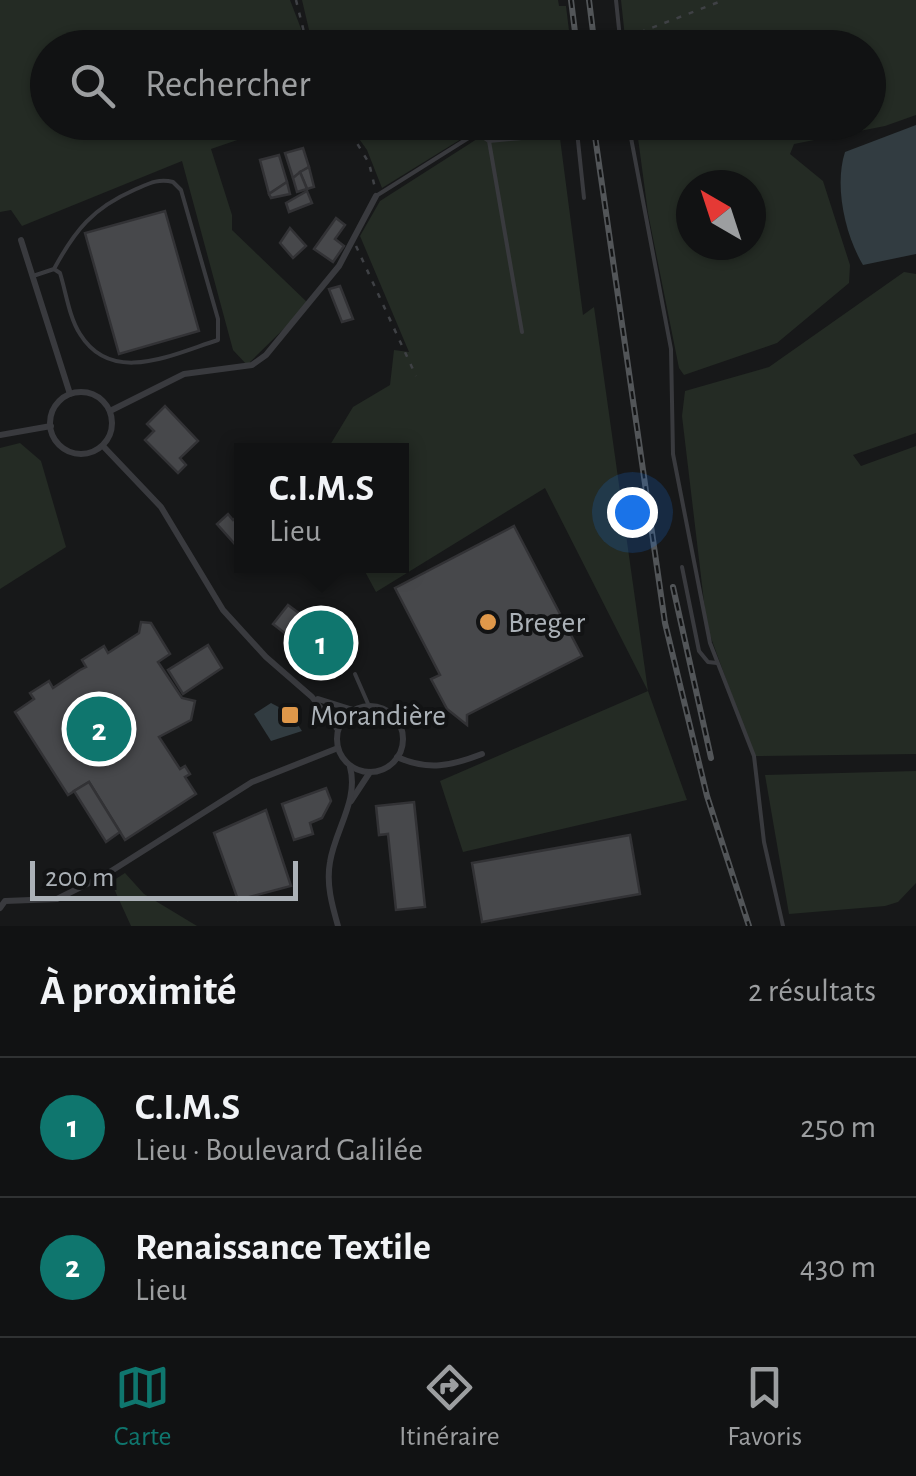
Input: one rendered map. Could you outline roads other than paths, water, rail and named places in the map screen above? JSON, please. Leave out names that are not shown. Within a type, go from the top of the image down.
[{"type":"street","points":[[110,411],[184,374],[252,365],[266,355],[339,266],[376,196]]},
{"type":"street","points":[[21,240],[70,394]]},
{"type":"street","points":[[89,393],[110,411],[112,424],[102,446],[75,453],[58,444],[51,426],[55,407],[70,394],[89,393]]},
{"type":"street","points":[[0,435],[51,426]]},
{"type":"street","points":[[102,446],[161,507],[223,610],[266,658],[312,697],[338,730]]},
{"type":"street","points":[[312,697],[337,709],[369,706],[396,719],[402,738],[397,757],[370,772],[348,806]]},
{"type":"street","points":[[338,926],[330,896],[330,862],[353,778],[350,765],[338,748],[338,730],[353,710]]},
{"type":"street","points":[[2,902],[57,898],[105,875],[252,782],[338,748]]},
{"type":"street","points":[[397,757],[413,765],[450,766],[482,754]]},
{"type":"street","points":[[350,765],[370,772]]},
{"type":"lane","points":[[616,0],[619,30]]},
{"type":"lane","points":[[376,196],[467,140]]},
{"type":"lane","points":[[500,140],[489,141],[522,332]]},
{"type":"lane","points":[[578,140],[584,198]]},
{"type":"lane","points":[[631,140],[672,360],[673,454],[716,663],[754,756],[764,842],[783,926]]},
{"type":"lane","points":[[32,276],[54,269],[73,234],[105,203],[153,182],[173,182],[180,190],[218,319],[218,340],[139,364],[105,357],[78,332],[60,273],[54,269]]},
{"type":"lane","points":[[682,567],[700,651],[708,662],[716,663]]},
{"type":"lane","points":[[354,674],[369,706]]},
{"type":"railway","points":[[571,0],[575,30]]},
{"type":"railway","points":[[589,0],[593,30]]},
{"type":"railway","points":[[596,140],[665,623],[707,796],[749,926]]},
{"type":"railway","points":[[673,587],[711,758]]},
{"type":"place","name":"Breger","points":[[488,622]]},
{"type":"place","name":"C.I.M.S","points":[[321,643]]},
{"type":"place","name":"Morandière","points":[[290,715]]},
{"type":"place","name":"Renaissance Textile","points":[[99,729]]}]
